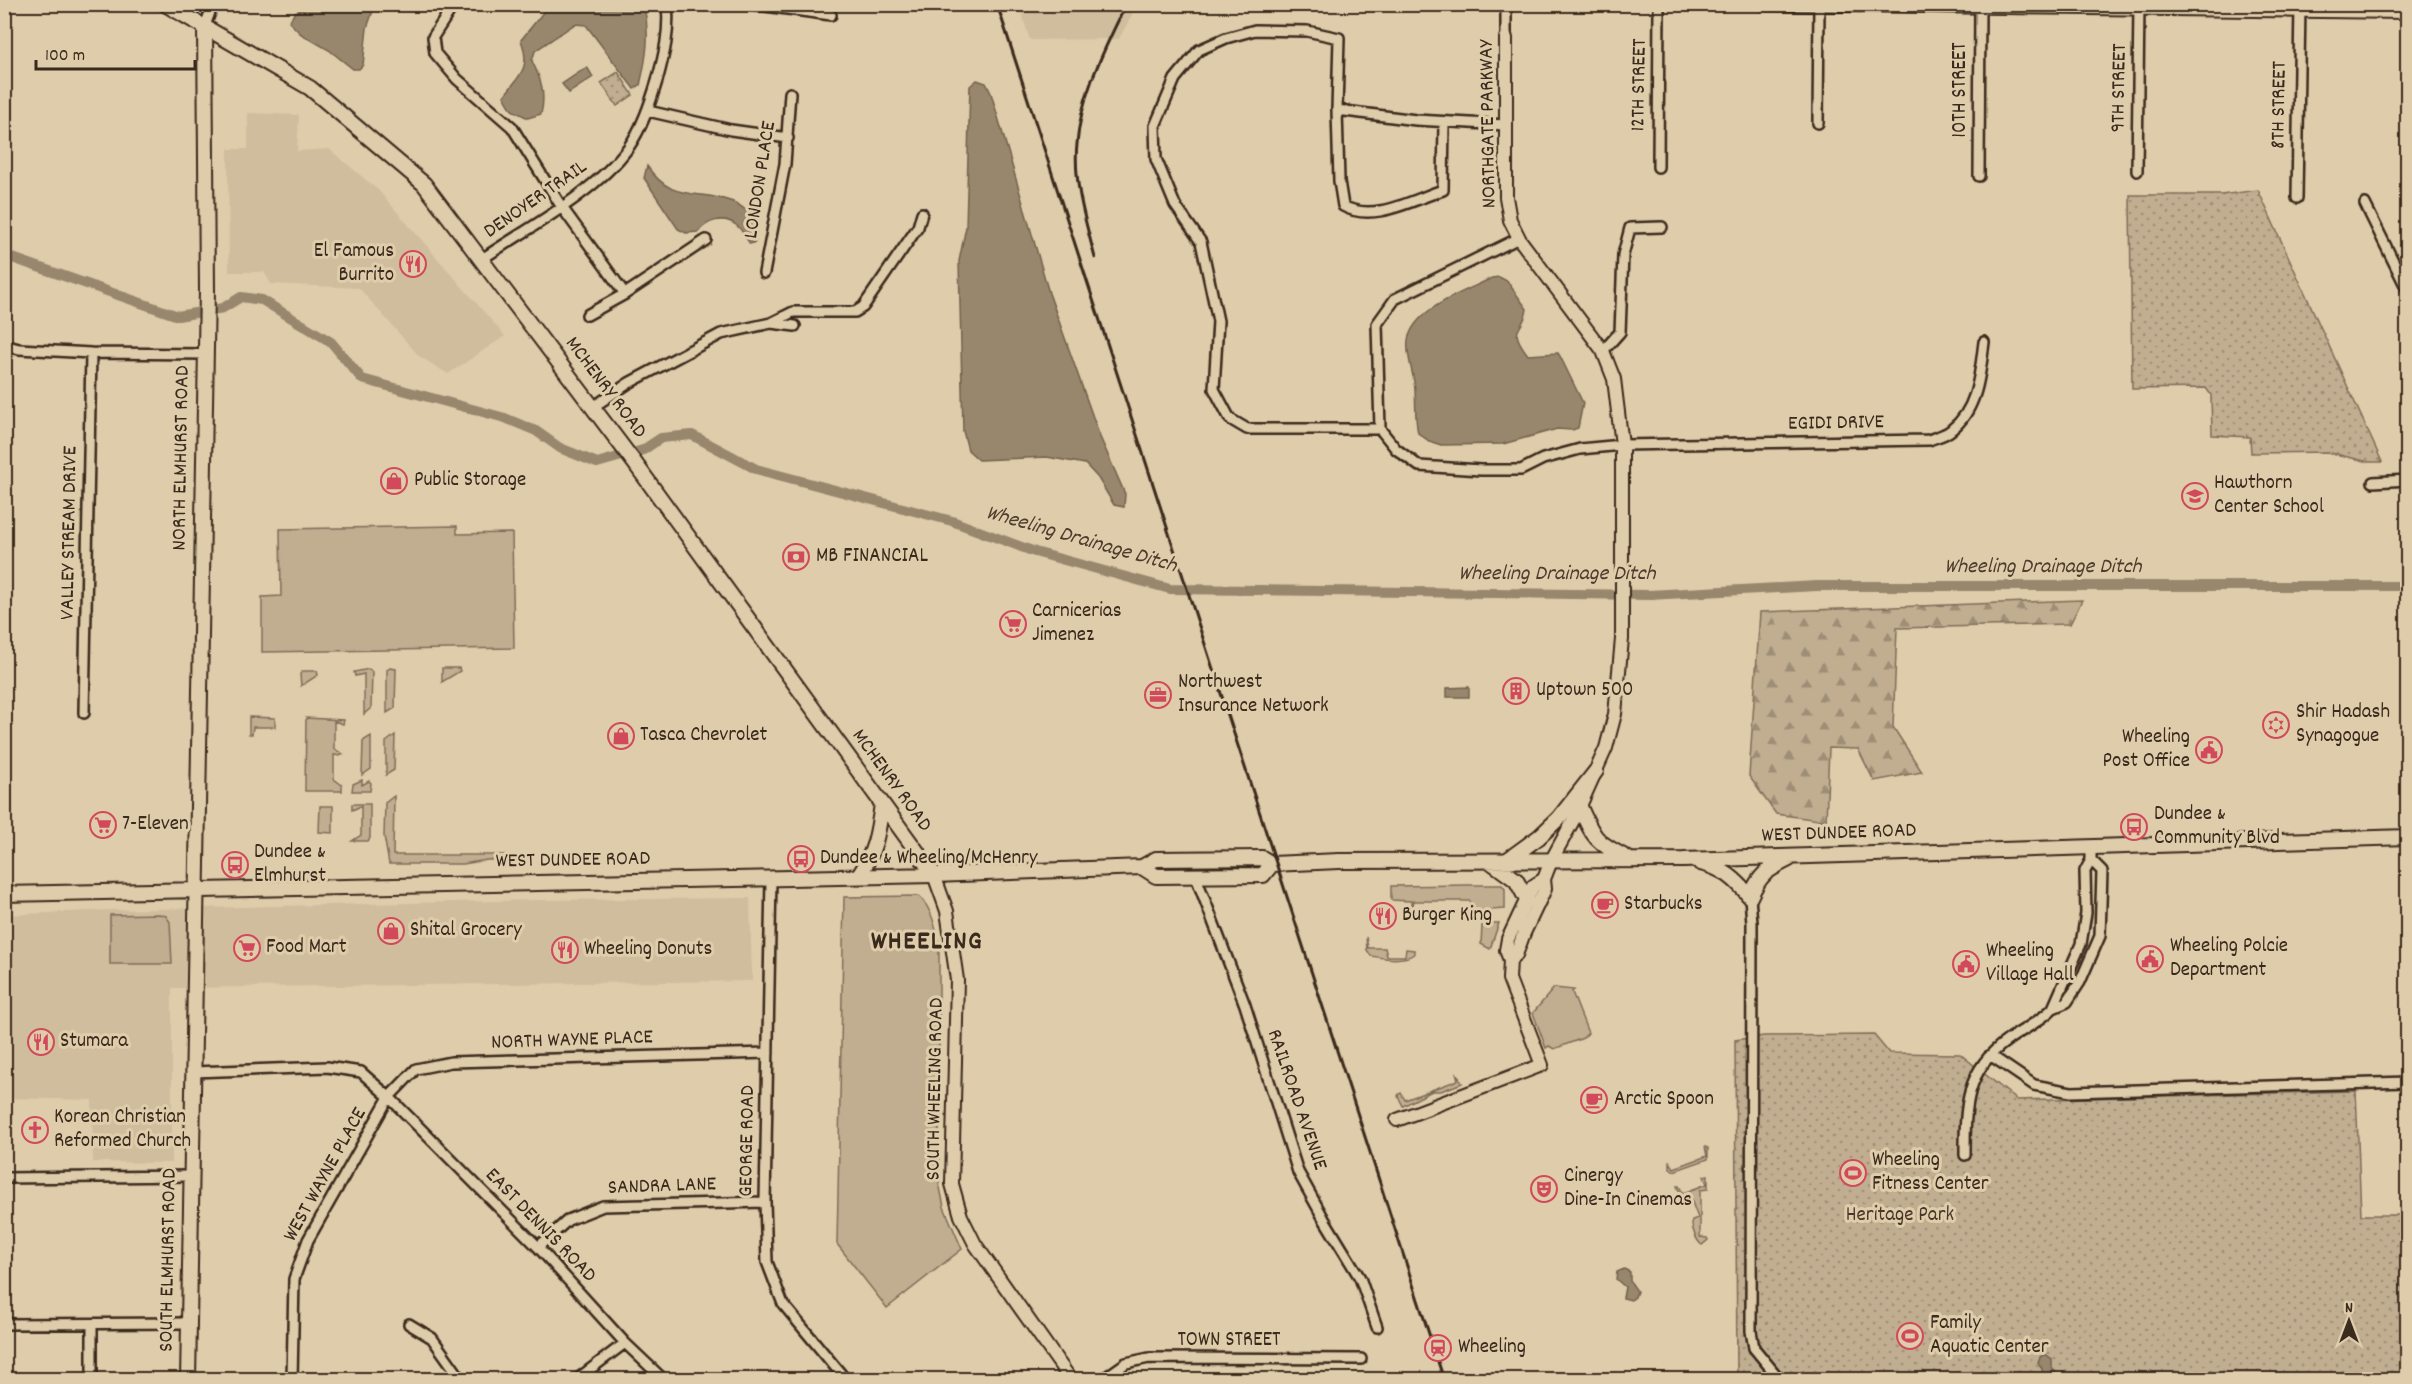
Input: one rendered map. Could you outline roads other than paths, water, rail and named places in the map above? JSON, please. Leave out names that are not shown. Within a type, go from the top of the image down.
[{"type":"main road","name":"MCHENRY ROAD","points":[[165,4],[310,88],[424,184],[615,436],[934,875]]},
{"type":"main road","name":"NORTH ELMHURST ROAD","points":[[195,890],[207,246],[205,26]]},
{"type":"main road","points":[[1506,861],[1539,837],[1559,818],[1596,771]]},
{"type":"main road","points":[[859,876],[871,858],[878,840],[882,804]]},
{"type":"main road","points":[[1580,807],[1590,829],[1602,845],[1629,859]]},
{"type":"main road","name":"WEST DUNDEE ROAD","points":[[4,894],[934,875],[1142,867],[1156,859],[1262,858],[1272,864],[1339,861],[1683,860],[1793,856],[2091,854],[2408,837]]},
{"type":"main road","points":[[1683,860],[1716,867],[1731,876],[1750,897],[1757,882],[1767,870],[1793,856]]},
{"type":"main road","points":[[1490,861],[1516,880],[1527,900]]},
{"type":"main road","name":"WEST DUNDEE ROAD","points":[[1142,867],[1156,876],[1196,877],[1263,875],[1267,873],[1272,864]]},
{"type":"main road","name":"SOUTH ELMHURST ROAD","points":[[188,1380],[195,890]]},
{"type":"street","points":[[205,26],[213,4]]},
{"type":"street","name":"DENOYER TRAIL","points":[[482,259],[599,179],[628,148],[648,111],[663,58],[669,24],[667,4]]},
{"type":"street","points":[[750,4],[831,15]]},
{"type":"street","name":"NORTHGATE PARKWAY","points":[[1506,4],[1506,197],[1510,220],[1520,238],[1603,351],[1614,379],[1622,446],[1622,639],[1612,730],[1580,807],[1551,861],[1544,879],[1545,889],[1516,955],[1510,960]]},
{"type":"street","name":"12TH STREET","points":[[1658,167],[1659,4]]},
{"type":"street","points":[[1764,4],[2300,8],[2408,12]]},
{"type":"street","points":[[1818,5],[1818,123]]},
{"type":"street","name":"10TH STREET","points":[[1978,176],[1980,5]]},
{"type":"street","name":"9TH STREET","points":[[2137,171],[2139,7]]},
{"type":"street","name":"8TH STREET","points":[[2297,198],[2300,8]]},
{"type":"street","points":[[451,9],[433,37],[435,53],[457,79],[512,127],[561,206],[625,294]]},
{"type":"street","points":[[1444,122],[1443,190],[1372,213],[1355,212],[1343,206],[1339,181],[1337,110],[1339,38],[1307,31],[1255,30],[1226,38],[1199,50],[1174,79],[1155,126],[1156,159],[1175,205],[1201,242],[1218,321],[1214,389],[1230,419],[1246,429],[1380,429],[1377,324],[1395,299],[1520,238]]},
{"type":"street","name":"LONDON PLACE","points":[[764,273],[785,165],[790,93]]},
{"type":"street","points":[[1337,110],[1416,120],[1506,124]]},
{"type":"street","points":[[648,111],[731,130],[788,138]]},
{"type":"street","points":[[2365,204],[2408,291]]},
{"type":"street","points":[[593,407],[639,378],[721,334],[771,323],[793,312],[852,312],[862,307],[918,227],[922,213]]},
{"type":"street","points":[[1603,351],[1620,332],[1623,255],[1630,228],[1662,226]]},
{"type":"street","points":[[587,315],[625,294],[706,240]]},
{"type":"street","points":[[771,323],[795,326]]},
{"type":"street","name":"EGIDI DRIVE","points":[[1380,429],[1396,449],[1419,466],[1481,470],[1521,470],[1543,459],[1580,449],[1622,446],[1929,440],[1950,431],[1965,413],[1978,389],[1984,342]]},
{"type":"street","points":[[4,345],[19,349],[91,353],[205,354]]},
{"type":"street","name":"VALLEY STREAM DRIVE","points":[[84,713],[91,353]]},
{"type":"street","points":[[2373,482],[2408,480]]},
{"type":"street","points":[[1965,1155],[1968,1096],[1975,1074],[1990,1055],[2006,1041],[2045,1017],[2053,1008],[2081,944],[2086,913],[2085,871],[2091,854]]},
{"type":"street","points":[[2053,1008],[2067,1002],[2080,982],[2100,936],[2102,871],[2091,854]]},
{"type":"street","name":"SOUTH WHEELING ROAD","points":[[934,875],[947,911],[957,980],[952,1184],[958,1205],[975,1244],[1071,1380]]},
{"type":"street","name":"RAILROAD AVENUE","points":[[1196,877],[1245,1005],[1298,1172],[1360,1278],[1377,1327]]},
{"type":"street","name":"GEORGE ROAD","points":[[771,878],[765,1202],[767,1262],[783,1304],[846,1380]]},
{"type":"street","name":"NORTHGATE PARKWAY","points":[[1397,1120],[1542,1065],[1509,979],[1510,960],[1506,950],[1508,939],[1533,886],[1544,879]]},
{"type":"street","points":[[1750,897],[1752,923],[1751,1331],[1754,1348],[1777,1376]]},
{"type":"street","name":"NORTH WAYNE PLACE","points":[[389,1097],[416,1069],[451,1062],[768,1053]]},
{"type":"street","points":[[1990,1055],[2034,1085],[2071,1092],[2408,1082]]},
{"type":"street","name":"EAST DENNIS ROAD","points":[[193,1072],[327,1067],[361,1072],[389,1097],[538,1247],[625,1343],[664,1380]]},
{"type":"street","name":"WEST WAYNE PLACE","points":[[292,1380],[294,1279],[308,1240],[389,1097]]},
{"type":"street","points":[[4,1178],[191,1176]]},
{"type":"street","name":"SANDRA LANE","points":[[538,1247],[568,1220],[603,1206],[625,1203],[765,1202]]},
{"type":"street","points":[[4,1324],[188,1323]]},
{"type":"street","points":[[92,1324],[93,1380]]},
{"type":"street","points":[[409,1324],[432,1338],[462,1380]]},
{"type":"street","points":[[576,1380],[625,1343]]},
{"type":"street","name":"TOWN STREET","points":[[1102,1380],[1126,1363],[1149,1358],[1361,1359]]},
{"type":"waterway","name":"Wheeling Drainage Ditch","points":[[4,255],[178,316],[223,308],[241,297],[262,300],[331,342],[362,379],[505,418],[536,431],[560,448],[597,463],[643,450],[661,438],[692,435],[756,469],[952,521],[1035,552],[1170,589],[1649,595],[1817,586],[2408,586]]},
{"type":"railway","points":[[997,4],[1444,1380]]},
{"type":"railway","points":[[1095,258],[1084,216],[1077,173],[1079,125],[1083,107],[1102,55],[1126,4]]},
{"type":"place","name":"El Famous Burrito","points":[[413,264]]},
{"type":"place","name":"Public Storage","points":[[394,481]]},
{"type":"place","name":"Hawthorn Center School","points":[[2195,496]]},
{"type":"place","name":"MB FINANCIAL","points":[[796,557]]},
{"type":"place","name":"Carnicerias Jimenez","points":[[1013,624]]},
{"type":"place","name":"Uptown 500","points":[[1516,691]]},
{"type":"place","name":"Northwest Insurance Network","points":[[1158,695]]},
{"type":"place","name":"Shir Hadash Synagogue","points":[[2276,725]]},
{"type":"place","name":"Tasca Chevrolet","points":[[621,736]]},
{"type":"place","name":"Wheeling Post Office","points":[[2209,750]]},
{"type":"place","name":"7-Eleven","points":[[103,825]]},
{"type":"place","name":"Dundee & Community Blvd","points":[[2134,827]]},
{"type":"place","name":"Dundee & Wheeling/McHenry","points":[[801,859]]},
{"type":"place","name":"Dundee & Elmhurst","points":[[235,865]]},
{"type":"place","name":"Starbucks","points":[[1605,905]]},
{"type":"place","name":"Burger King","points":[[1383,916]]},
{"type":"place","name":"Shital Grocery","points":[[391,931]]},
{"type":"place","name":"Food Mart","points":[[247,948]]},
{"type":"place","name":"Wheeling Donuts","points":[[565,950]]},
{"type":"place","name":"Wheeling Polcie Department","points":[[2150,959]]},
{"type":"place","name":"Wheeling Village Hall","points":[[1966,964]]},
{"type":"place","name":"Stumara","points":[[41,1042]]},
{"type":"place","name":"Arctic Spoon","points":[[1594,1100]]},
{"type":"place","name":"Korean Christian Reformed Church","points":[[35,1130]]},
{"type":"place","name":"Wheeling Fitness Center","points":[[1853,1173]]},
{"type":"place","name":"Cinergy Dine-In Cinemas","points":[[1544,1189]]},
{"type":"place","name":"Family Aquatic Center","points":[[1910,1336]]},
{"type":"place","name":"Wheeling","points":[[1438,1348]]},
{"type":"district","name":"WHEELING","points":[[927,942]]},
{"type":"park label","name":"Heritage Park","points":[[1900,1216]]}]
